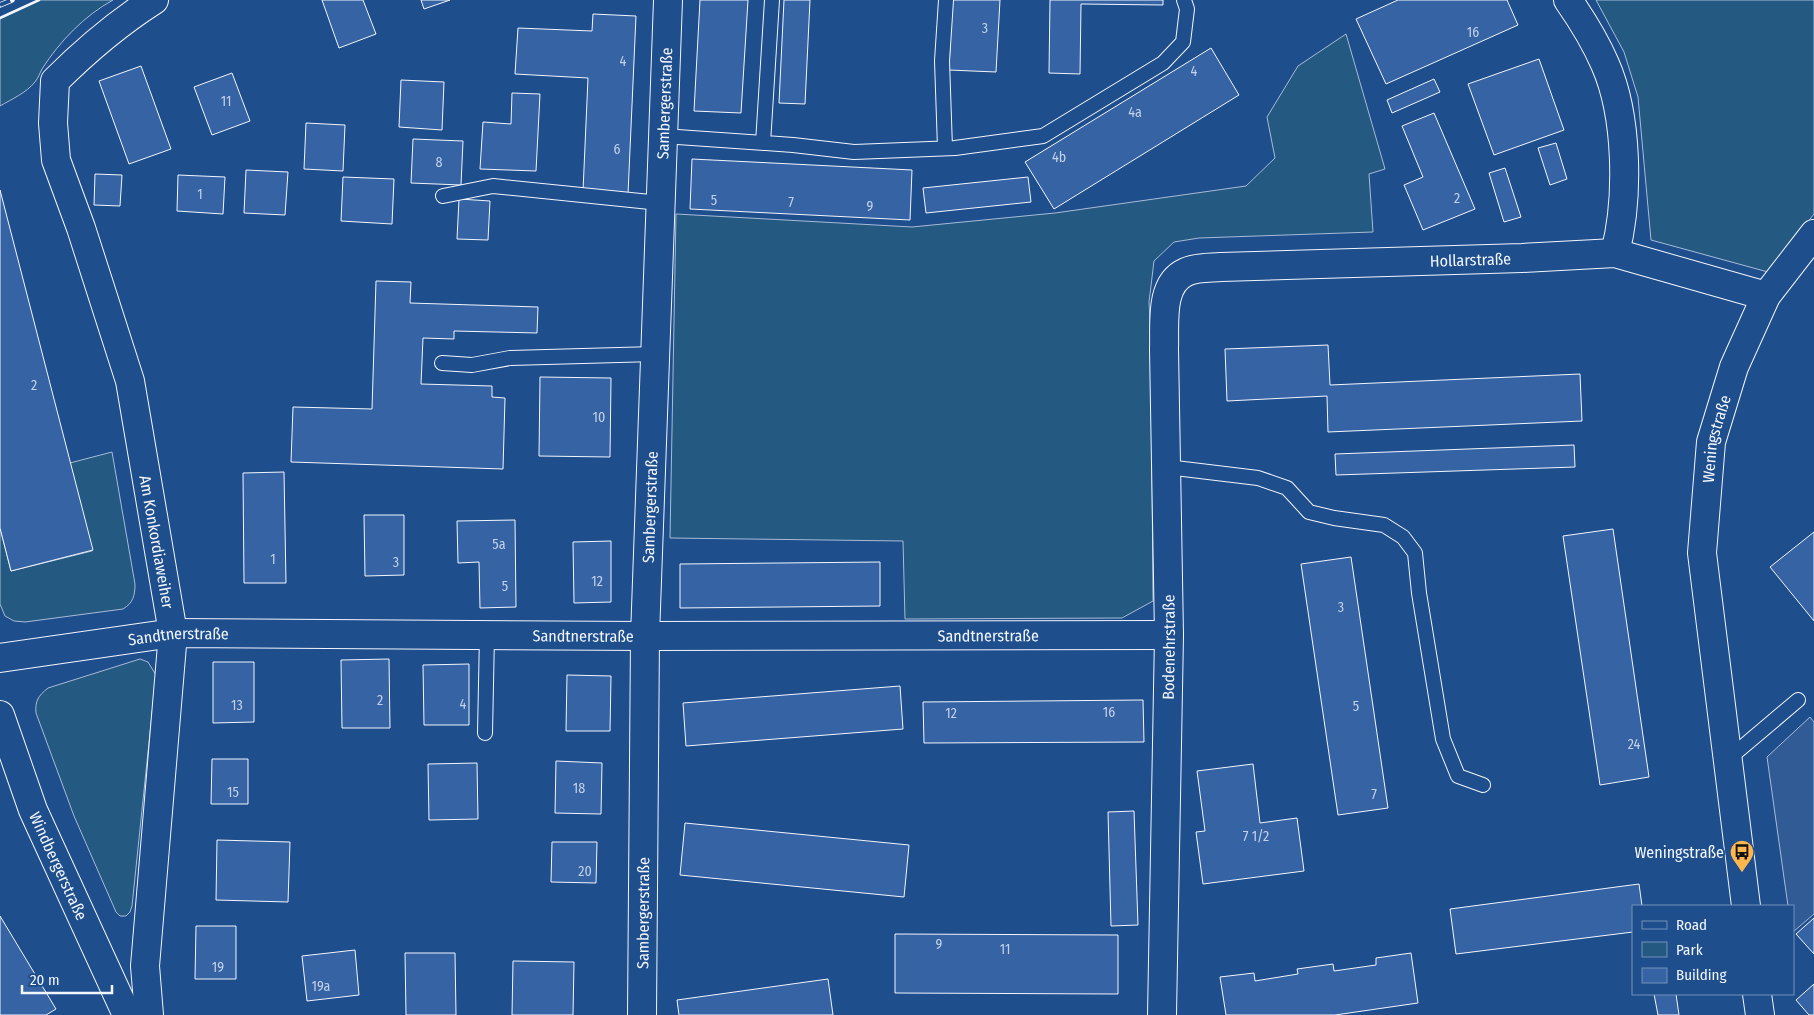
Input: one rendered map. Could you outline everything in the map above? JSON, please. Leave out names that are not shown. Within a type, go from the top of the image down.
[{"type":"street","name":"Am Konkordiaweiher","points":[[149,1015],[145,966],[173,633],[130,381],[81,228],[56,160],[54,123],[55,81],[83,53],[128,17],[154,0]]},
{"type":"street","name":"Sambergerstraße","points":[[642,1015],[645,636],[668,0]]},
{"type":"street","points":[[1568,0],[1582,20],[1605,64],[1619,110],[1624,162],[1621,230],[1614,253]]},
{"type":"street","name":"Weningstraße","points":[[1746,905],[1702,553],[1711,442],[1734,367],[1766,296],[1814,234]]},
{"type":"street","name":"Hollarstraße","points":[[1173,281],[1187,271],[1221,267],[1522,258],[1614,253],[1766,296]]},
{"type":"street","name":"Bodenehrstraße","points":[[1162,1015],[1169,635],[1164,349],[1166,302],[1173,281]]},
{"type":"street","name":"Sandtnerstraße","points":[[0,658],[173,633],[645,636],[1169,635]]},
{"type":"street","name":"Windbergerstraße","points":[[0,715],[33,810],[127,1015]]},
{"type":"street","points":[[1757,995],[1760,1015]]},
{"type":"lane","points":[[763,143],[772,0]]},
{"type":"lane","points":[[945,148],[942,61],[946,0]]},
{"type":"lane","points":[[663,136],[854,152],[945,148],[1043,136],[1163,63],[1184,42],[1187,9],[1184,0]]},
{"type":"lane","points":[[443,196],[493,186],[660,203]]},
{"type":"lane","points":[[442,363],[472,365],[510,358],[655,354]]},
{"type":"lane","points":[[1166,467],[1258,478],[1286,488],[1309,512],[1334,518],[1384,525],[1403,537],[1415,553],[1419,593],[1443,739],[1458,776],[1483,785]]},
{"type":"lane","points":[[485,732],[487,635]]},
{"type":"lane","points":[[1727,760],[1798,700]]},
{"type":"green space","points":[[39,0],[113,0],[102,6],[73,30],[49,59],[31,86],[19,96],[0,106],[0,18]]},
{"type":"green space","points":[[1596,0],[1814,0],[1814,214],[1768,272],[1651,240],[1638,97],[1624,52]]},
{"type":"green space","points":[[1346,34],[1385,169],[1369,174],[1373,232],[1199,238],[1174,242],[1154,261],[1149,302],[1153,601],[1122,618],[905,619],[903,541],[670,538],[676,214],[912,227],[1055,213],[1246,186],[1275,158],[1267,117],[1298,66]]},
{"type":"green space","points":[[112,452],[135,584],[134,596],[131,602],[123,609],[25,622],[14,621],[5,616],[0,604],[0,528],[11,571],[92,551],[70,463]]},
{"type":"green space","points":[[140,659],[148,662],[156,675],[132,906],[126,916],[120,916],[116,912],[74,816],[36,713],[36,705],[40,696],[48,688]]},
{"type":"shaded area","points":[[1810,717],[1814,722],[1814,914],[1794,931],[1794,905],[1788,905],[1767,757]]},
{"type":"building","points":[[322,0],[363,0],[376,34],[339,48]]},
{"type":"building","points":[[421,0],[450,0],[424,9]]},
{"type":"building","points":[[700,0],[748,0],[741,113],[694,111]]},
{"type":"building","points":[[784,0],[810,0],[805,104],[779,103]]},
{"type":"building","points":[[952,0],[1000,0],[996,72],[949,70]]},
{"type":"building","points":[[1050,0],[1163,0],[1163,5],[1081,4],[1080,74],[1049,73]]},
{"type":"building","points":[[1398,0],[1507,0],[1518,25],[1386,84],[1356,19]]},
{"type":"building","points":[[593,14],[636,16],[628,194],[583,191],[588,78],[515,74],[518,28],[592,31]]},
{"type":"building","points":[[1211,48],[1239,95],[1054,209],[1025,162]]},
{"type":"building","points":[[1539,59],[1564,130],[1494,155],[1468,84]]},
{"type":"building","points":[[141,66],[171,149],[129,164],[99,81]]},
{"type":"building","points":[[232,73],[250,121],[212,135],[194,87]]},
{"type":"building","points":[[1434,79],[1440,92],[1392,113],[1387,100]]},
{"type":"building","points":[[401,80],[444,82],[442,130],[399,127]]},
{"type":"building","points":[[512,93],[540,94],[536,171],[480,169],[483,122],[511,124]]},
{"type":"building","points":[[1434,113],[1475,209],[1423,230],[1404,185],[1423,177],[1402,126]]},
{"type":"building","points":[[306,123],[345,125],[343,171],[304,169]]},
{"type":"building","points":[[413,139],[463,141],[461,185],[411,183]]},
{"type":"building","points":[[1556,143],[1567,179],[1550,185],[1538,148]]},
{"type":"building","points":[[692,159],[912,170],[910,220],[690,209]]},
{"type":"building","points":[[1505,168],[1521,217],[1504,222],[1489,173]]},
{"type":"building","points":[[246,170],[288,172],[285,215],[244,213]]},
{"type":"building","points":[[95,174],[122,175],[120,206],[94,205]]},
{"type":"building","points":[[178,175],[225,177],[223,214],[177,211]]},
{"type":"building","points":[[343,177],[394,179],[392,224],[341,221]]},
{"type":"building","points":[[1028,177],[1031,202],[926,213],[923,188]]},
{"type":"building","points":[[0,190],[93,550],[11,571],[0,528]]},
{"type":"building","points":[[459,199],[490,201],[488,240],[457,239]]},
{"type":"building","points":[[376,281],[411,282],[410,303],[538,307],[537,333],[454,331],[454,339],[423,338],[421,384],[492,386],[492,397],[505,398],[503,469],[291,462],[293,407],[372,409]]},
{"type":"building","points":[[1328,345],[1330,385],[1580,374],[1582,421],[1328,432],[1327,396],[1227,401],[1225,349]]},
{"type":"building","points":[[540,377],[611,378],[610,457],[539,456]]},
{"type":"building","points":[[1574,445],[1575,467],[1336,475],[1335,454]]},
{"type":"building","points":[[284,472],[286,583],[244,583],[243,473]]},
{"type":"building","points":[[364,515],[404,515],[404,575],[365,576]]},
{"type":"building","points":[[515,520],[516,607],[480,608],[479,562],[458,563],[457,521]]},
{"type":"building","points":[[1613,529],[1649,777],[1600,785],[1563,536]]},
{"type":"building","points":[[1814,532],[1814,621],[1770,567]]},
{"type":"building","points":[[611,541],[611,602],[574,603],[573,542]]},
{"type":"building","points":[[1351,557],[1388,808],[1338,815],[1301,564]]},
{"type":"building","points":[[880,562],[880,606],[680,608],[680,564]]},
{"type":"building","points":[[389,659],[390,728],[342,728],[341,660]]},
{"type":"building","points":[[213,662],[254,662],[254,722],[213,723]]},
{"type":"building","points":[[469,664],[469,725],[424,725],[423,665]]},
{"type":"building","points":[[567,675],[611,676],[610,731],[566,731]]},
{"type":"building","points":[[900,686],[903,729],[686,746],[683,703]]},
{"type":"building","points":[[1143,700],[1144,742],[924,743],[923,702]]},
{"type":"building","points":[[212,759],[248,759],[248,804],[211,804]]},
{"type":"building","points":[[556,761],[602,763],[601,814],[555,813]]},
{"type":"building","points":[[477,763],[478,819],[429,820],[428,764]]},
{"type":"building","points":[[1253,764],[1260,823],[1297,818],[1304,871],[1203,884],[1196,832],[1205,831],[1197,771]]},
{"type":"building","points":[[1134,811],[1138,925],[1111,926],[1108,812]]},
{"type":"building","points":[[685,823],[909,845],[904,897],[680,875]]},
{"type":"building","points":[[217,840],[290,842],[288,902],[216,900]]},
{"type":"building","points":[[552,842],[597,842],[596,883],[551,882]]},
{"type":"building","points":[[1639,884],[1642,905],[1632,905],[1632,932],[1456,954],[1450,909]]},
{"type":"building","points":[[0,916],[56,1009],[46,1015],[0,1015]]},
{"type":"building","points":[[1814,918],[1814,954],[1796,934]]},
{"type":"building","points":[[196,926],[236,926],[236,979],[195,979]]},
{"type":"building","points":[[895,934],[1118,935],[1118,994],[895,993]]},
{"type":"building","points":[[355,950],[359,995],[307,1001],[302,956]]},
{"type":"building","points":[[405,953],[455,953],[456,1015],[406,1015]]},
{"type":"building","points":[[1411,953],[1418,1003],[1335,1015],[1226,1015],[1220,977],[1254,973],[1255,981],[1298,974],[1297,969],[1333,964],[1334,971],[1376,965],[1376,958]]},
{"type":"building","points":[[513,961],[574,962],[573,1015],[512,1015]]},
{"type":"building","points":[[828,979],[833,1015],[679,1015],[677,1000]]},
{"type":"building","points":[[1814,984],[1814,1015],[1809,1015],[1796,1000]]},
{"type":"building","points":[[1654,995],[1676,995],[1679,1015],[1658,1015]]},
{"type":"railway","points":[[0,5],[12,0]]},
{"type":"wall","points":[[0,18],[39,0]]},
{"type":"place","name":"Weningstraße","points":[[1742,873]]}]
